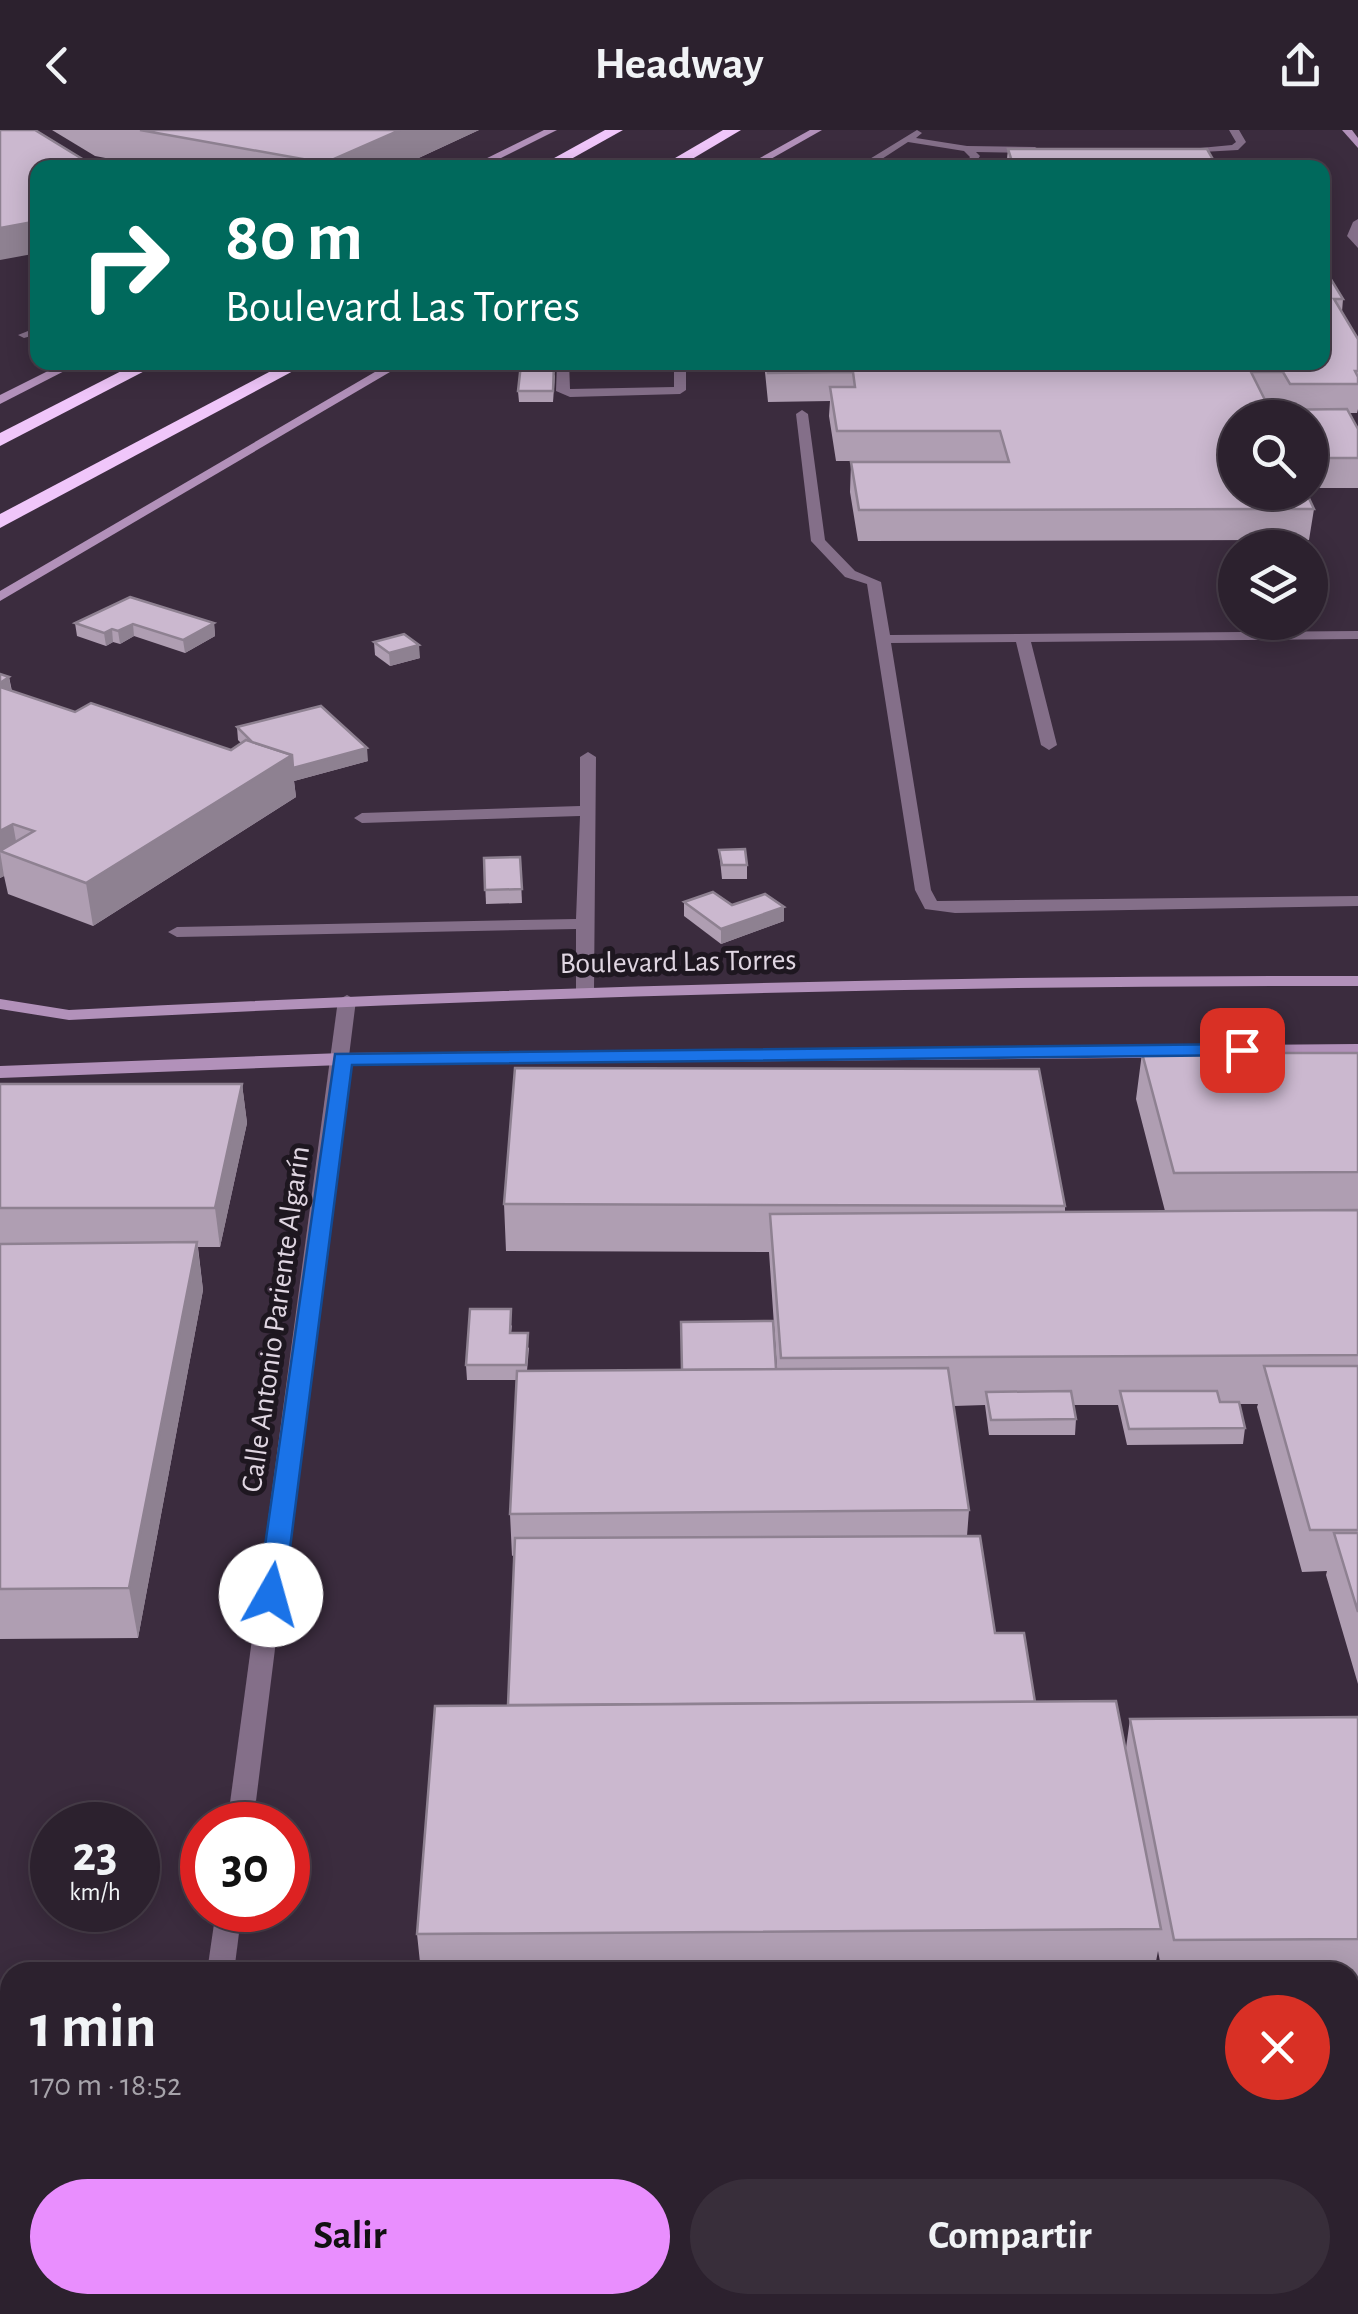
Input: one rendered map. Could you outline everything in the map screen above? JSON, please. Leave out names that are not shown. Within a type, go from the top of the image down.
[{"type":"highway","points":[[558,160],[616,130]]},
{"type":"highway","points":[[679,160],[734,130]]},
{"type":"highway","points":[[0,440],[138,370]]},
{"type":"highway","points":[[0,522],[287,370]]},
{"type":"street","points":[[489,160],[552,130]]},
{"type":"street","points":[[763,160],[817,130]]},
{"type":"street","points":[[873,160],[924,130]]},
{"type":"street","points":[[1166,150],[1236,148],[1241,142],[1234,130]]},
{"type":"street","points":[[1348,130],[1358,145]]},
{"type":"street","points":[[905,140],[967,149],[1052,150]]},
{"type":"street","points":[[967,149],[975,156],[973,160]]},
{"type":"street","points":[[1358,222],[1352,236],[1358,246]]},
{"type":"street","points":[[24,335],[30,333]]},
{"type":"street","points":[[0,400],[60,370]]},
{"type":"street","points":[[0,598],[387,370]]},
{"type":"street","points":[[563,370],[562,391],[570,393],[680,390],[680,370]]},
{"type":"street","points":[[802,414],[818,541],[850,574],[874,582],[924,890],[931,905],[955,908],[1358,901]]},
{"type":"street","points":[[884,639],[1358,635]]},
{"type":"street","points":[[1022,636],[1048,745]]},
{"type":"street","points":[[585,990],[588,757]]},
{"type":"street","points":[[362,818],[589,811]]},
{"type":"street","points":[[176,932],[583,924]]},
{"type":"street","name":"Boulevard Las Torres","points":[[0,1004],[69,1015],[585,990],[1110,979],[1358,981]]},
{"type":"street","name":"Calle Antonio Pariente Algarín","points":[[243,1802],[342,1059],[346,1000]]},
{"type":"street","points":[[0,1072],[342,1059],[1358,1050]]},
{"type":"street","points":[[222,1962],[226,1932]]},
{"type":"building","points":[[0,130],[35,130],[84,160],[30,160],[30,222],[0,228]]},
{"type":"building","points":[[140,130],[400,130],[332,160],[308,160]]},
{"type":"building","points":[[1008,149],[1207,149],[1213,160],[1011,160]]},
{"type":"building","points":[[1330,278],[1343,299],[1334,299],[1358,339],[1358,384],[1290,384],[1283,372],[1251,372],[1265,400],[1218,400],[1218,509],[859,510],[851,462],[1009,462],[1000,431],[837,431],[830,387],[855,387],[853,372],[768,370],[1330,370]]},
{"type":"building","points":[[520,370],[554,370],[553,391],[518,391]]},
{"type":"building","points":[[1328,409],[1347,409],[1358,429],[1358,458],[1328,458]]},
{"type":"building","points":[[130,597],[214,623],[183,640],[133,624],[104,633],[75,623]]},
{"type":"building","points":[[404,634],[419,645],[389,653],[374,642]]},
{"type":"building","points":[[0,687],[75,712],[91,703],[231,750],[246,740],[292,755],[86,883],[0,851],[34,831],[13,824],[0,831]]},
{"type":"building","points":[[321,706],[367,748],[293,768],[292,755],[252,742],[237,727]]},
{"type":"building","points":[[745,849],[747,865],[722,865],[719,850]]},
{"type":"building","points":[[520,857],[522,889],[485,890],[484,858]]},
{"type":"building","points":[[713,892],[732,905],[765,894],[784,907],[721,929],[684,902]]},
{"type":"building","points":[[1142,1053],[1358,1053],[1358,1172],[1174,1173]]},
{"type":"building","points":[[515,1068],[1039,1069],[1065,1206],[504,1204]]},
{"type":"building","points":[[0,1084],[242,1084],[215,1208],[0,1208]]},
{"type":"building","points":[[1358,1210],[1358,1355],[781,1358],[770,1214]]},
{"type":"building","points":[[197,1242],[129,1588],[0,1589],[0,1244]]},
{"type":"building","points":[[470,1309],[511,1309],[510,1333],[528,1333],[526,1365],[466,1365]]},
{"type":"building","points":[[773,1321],[776,1369],[682,1370],[681,1322]]},
{"type":"building","points":[[1264,1366],[1358,1366],[1358,1530],[1310,1530]]},
{"type":"building","points":[[948,1368],[969,1510],[510,1514],[517,1371]]},
{"type":"building","points":[[1071,1391],[1076,1419],[991,1420],[986,1392]]},
{"type":"building","points":[[1120,1391],[1217,1391],[1220,1402],[1239,1402],[1245,1428],[1129,1429]]},
{"type":"building","points":[[1334,1533],[1358,1533],[1358,1612]]},
{"type":"building","points":[[980,1536],[995,1633],[1024,1633],[1035,1702],[508,1705],[515,1538]]},
{"type":"building","points":[[1116,1701],[1161,1929],[417,1934],[435,1706]]},
{"type":"building","points":[[1358,1717],[1358,1939],[1174,1940],[1130,1719]]},
{"type":"route","points":[[271,1595],[342,1059],[1242,1050]]}]
